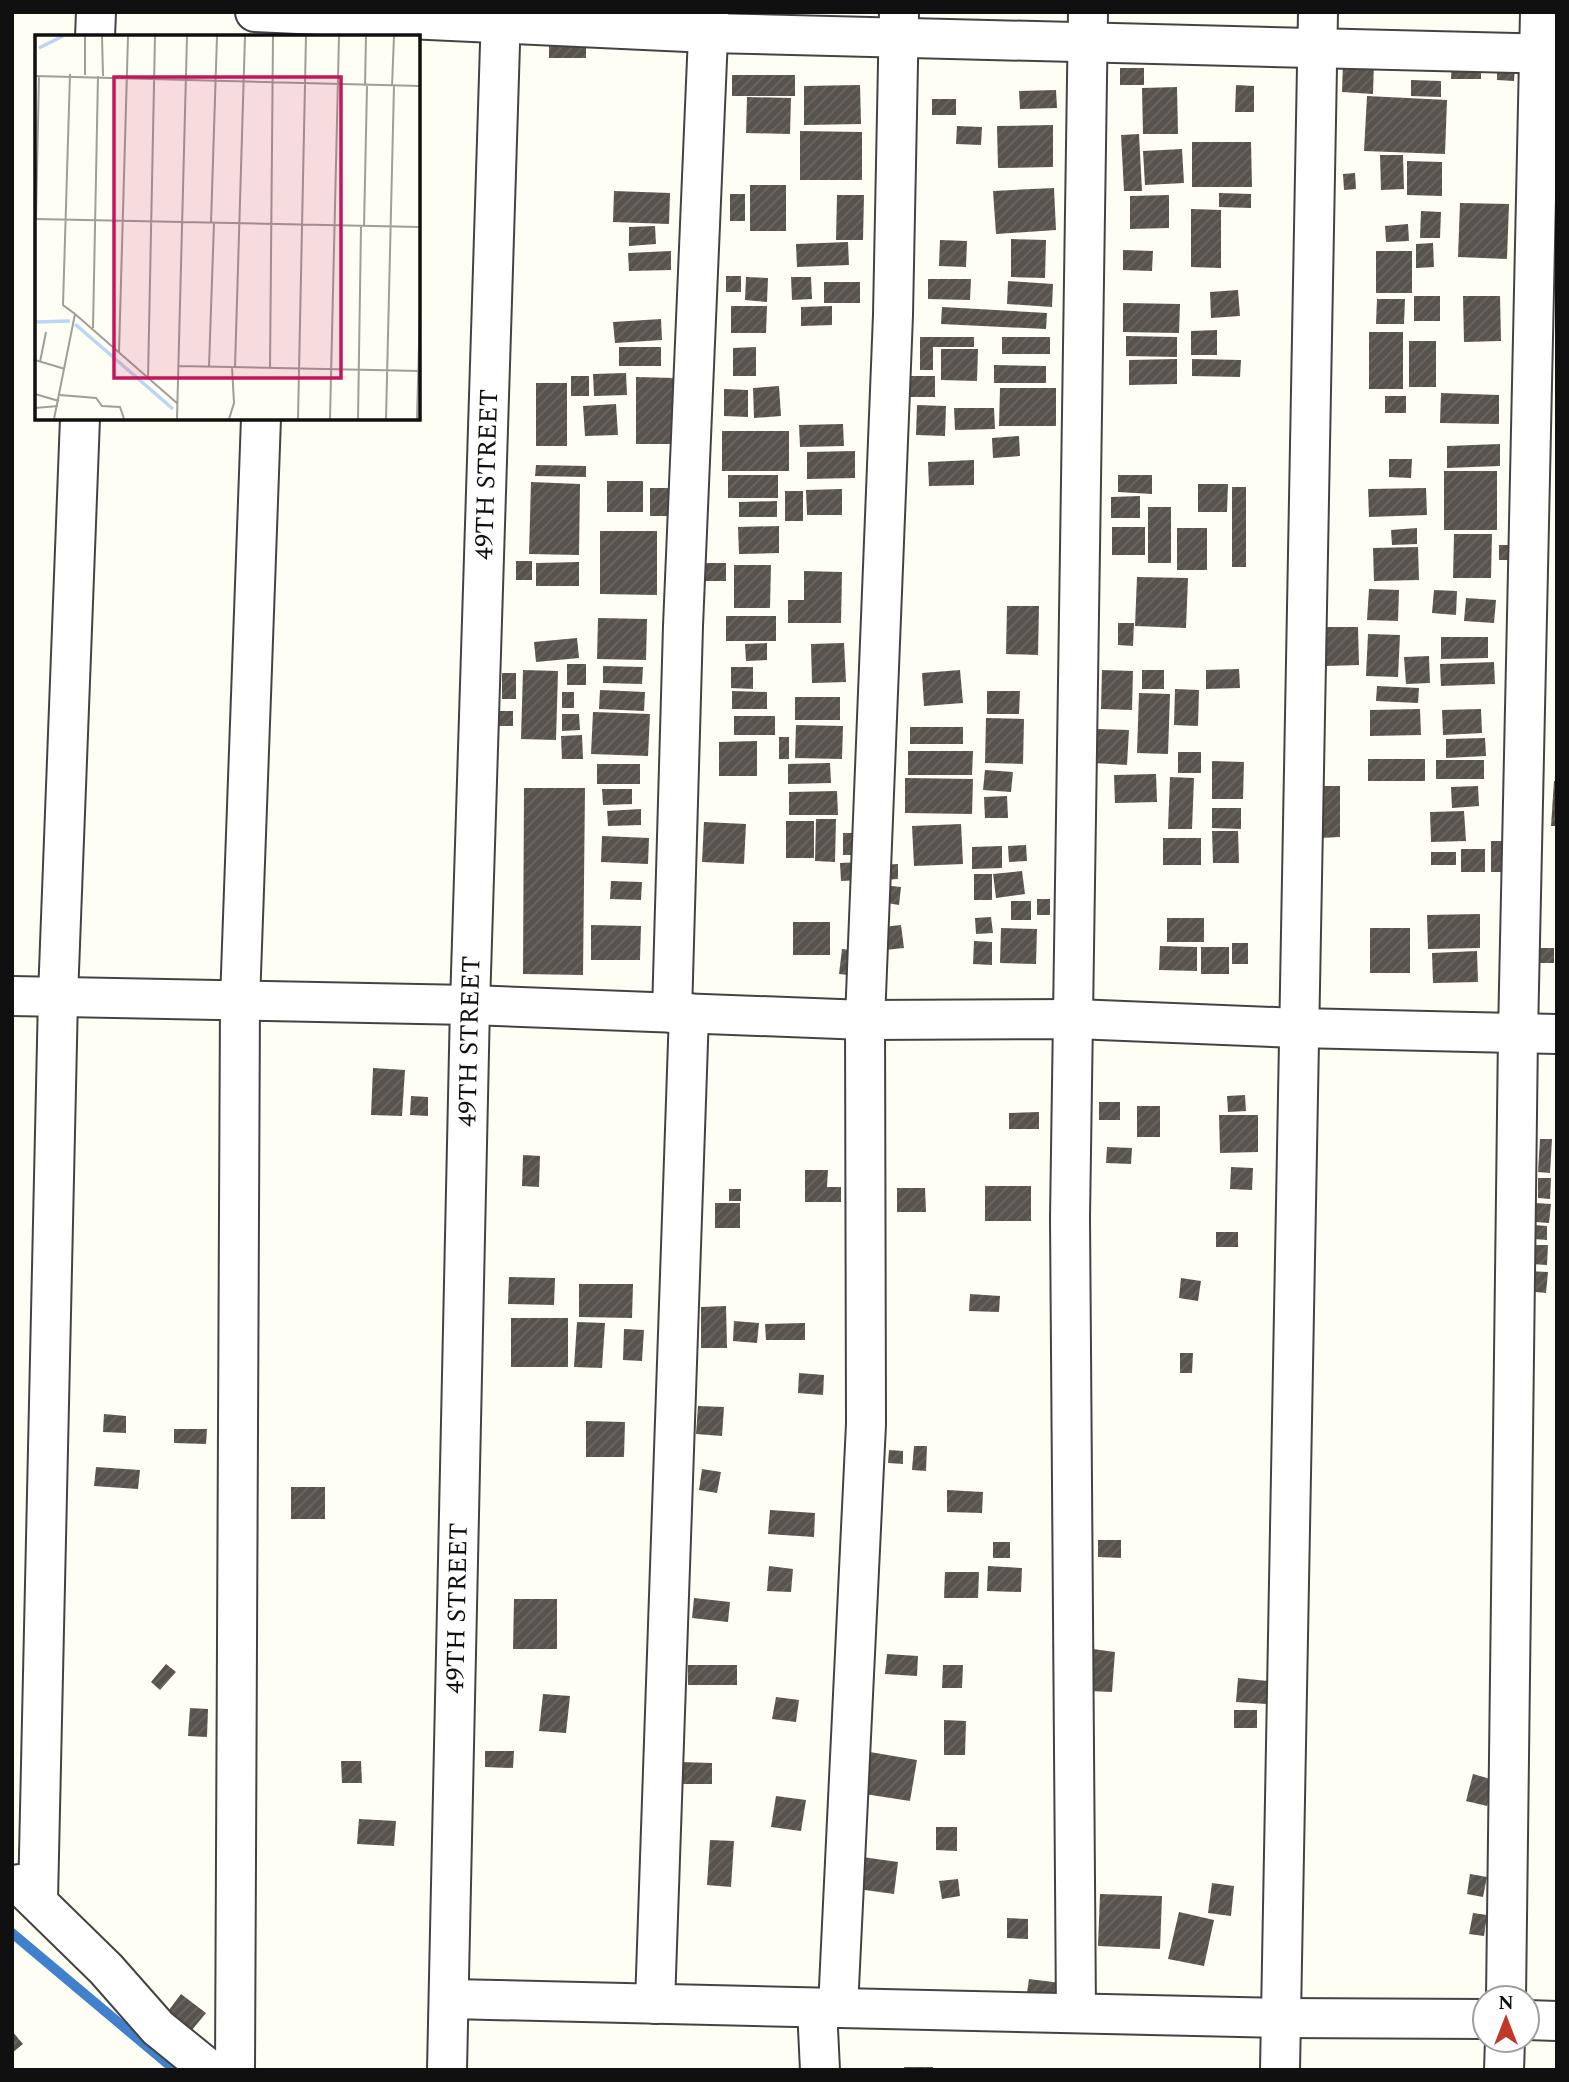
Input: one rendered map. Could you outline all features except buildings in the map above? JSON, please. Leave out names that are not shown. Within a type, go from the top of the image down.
[{"type":"street","points":[[95,35],[96,12]]},
{"type":"street","points":[[1506,1984],[1518,1034],[1548,54],[1540,12]]},
{"type":"street","points":[[269,19],[501,19],[1317,30],[1548,54]]},
{"type":"street","name":"49TH STREET","points":[[447,2070],[471,1005],[501,19]]},
{"type":"street","points":[[655,2004],[680,1013],[683,625],[709,23]]},
{"type":"street","points":[[820,2070],[827,2008],[866,1424],[865,1020],[893,315],[899,24]]},
{"type":"street","points":[[1076,2013],[1070,1232],[1088,27]]},
{"type":"street","points":[[1280,2070],[1317,30]]},
{"type":"street","points":[[80,420],[25,1889],[158,2028],[210,2070]]},
{"type":"street","points":[[235,2070],[240,1001],[261,420]]},
{"type":"street","points":[[12,996],[471,1005],[865,1020],[1075,1019],[1557,1034]]},
{"type":"street","points":[[450,1999],[1281,2018],[1471,2019]]},
{"type":"waterway","points":[[12,1933],[175,2070]]}]
